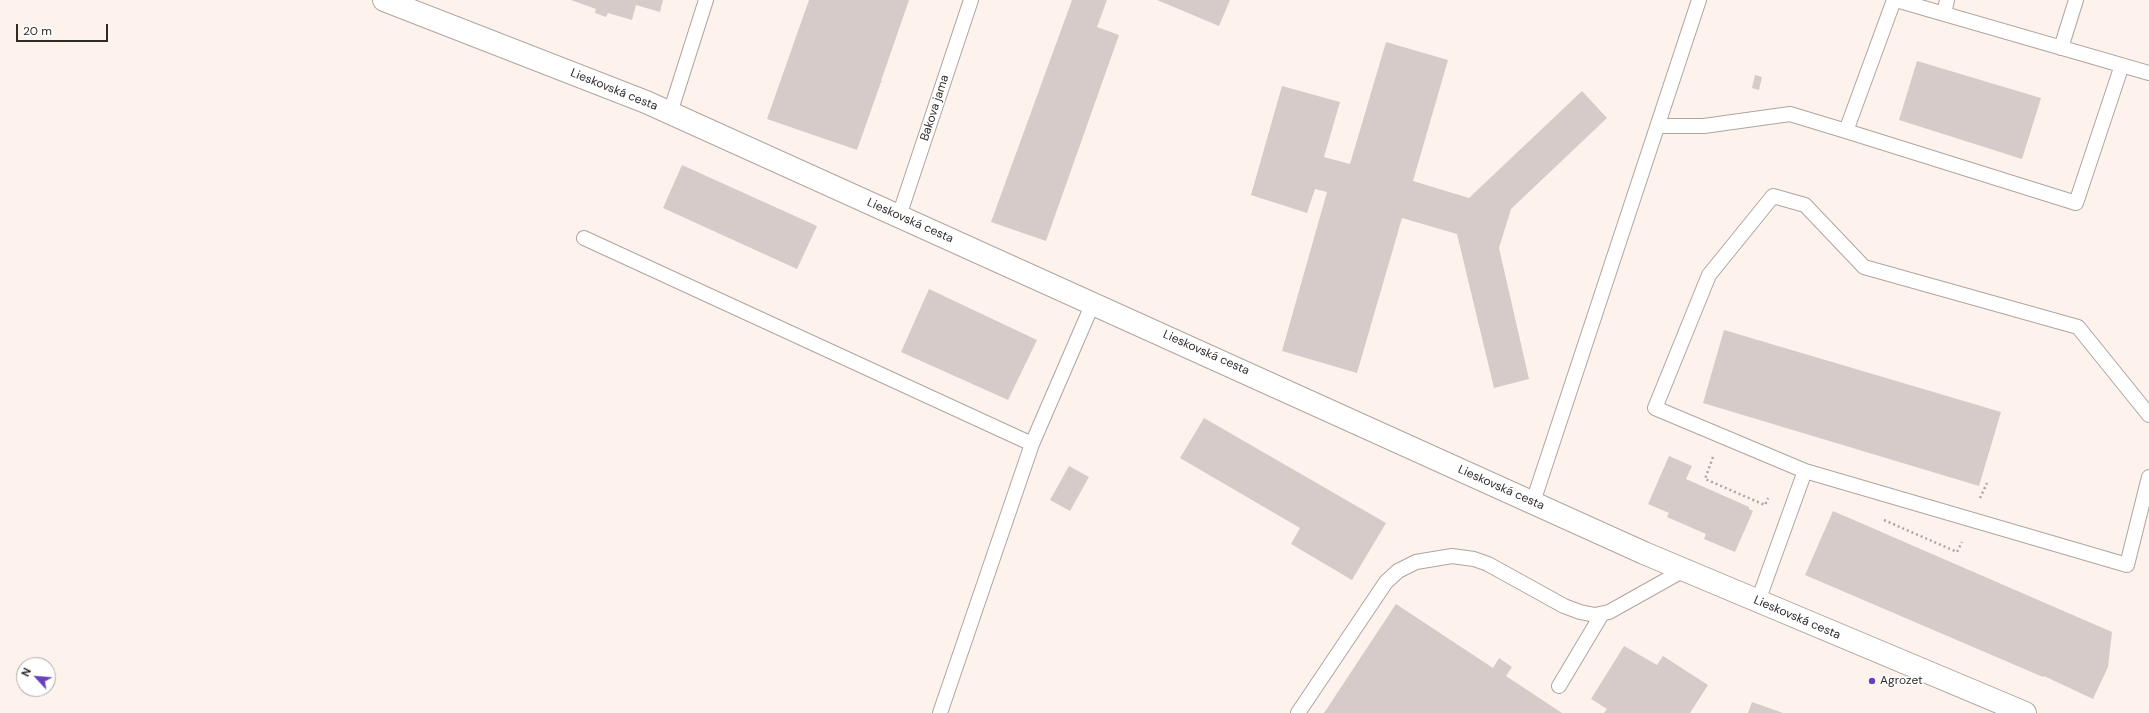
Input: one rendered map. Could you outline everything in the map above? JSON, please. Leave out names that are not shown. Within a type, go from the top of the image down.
[{"type":"street","name":"Lieskovská cesta","points":[[384,0],[670,113],[1684,570],[2025,713]]},
{"type":"lane","points":[[670,113],[706,0]]},
{"type":"lane","name":"Bakova jama","points":[[899,216],[971,0]]},
{"type":"lane","points":[[1533,502],[1699,0]]},
{"type":"lane","points":[[1846,131],[1895,0],[2149,73]]},
{"type":"lane","points":[[1944,14],[1947,0]]},
{"type":"lane","points":[[2061,48],[2076,0]]},
{"type":"lane","points":[[1658,126],[1704,126],[1790,114],[2076,203],[2122,65]]},
{"type":"lane","points":[[2149,415],[2078,327],[1864,267],[1805,205],[1773,196],[1709,275],[1655,408],[1805,471],[2127,565],[2149,477]]},
{"type":"lane","points":[[584,238],[1032,444]]},
{"type":"lane","points":[[940,713],[1032,444],[1093,303]]},
{"type":"lane","points":[[1758,601],[1805,471]]},
{"type":"lane","points":[[1298,713],[1386,582],[1398,571],[1416,562],[1452,556],[1474,559],[1488,564],[1564,606],[1587,614],[1602,614],[1684,570]]},
{"type":"lane","points":[[1559,686],[1602,614]]},
{"type":"path","points":[[1721,436],[1704,479],[1765,505],[1772,491],[1794,501]]},
{"type":"path","points":[[1877,517],[1957,552],[1987,483]]},
{"type":"building","points":[[571,0],[663,0],[660,12],[636,5],[632,20],[608,13],[606,17],[595,13],[596,9]]},
{"type":"building","points":[[809,0],[909,0],[881,81],[883,81],[881,82],[857,150],[767,119]]},
{"type":"building","points":[[1072,0],[1107,0],[1097,27],[1119,35],[1046,241],[991,222]]},
{"type":"building","points":[[1157,0],[1230,0],[1219,26]]},
{"type":"building","points":[[1386,42],[1448,60],[1413,181],[1469,198],[1582,91],[1607,118],[1511,209],[1499,248],[1529,379],[1494,388],[1457,234],[1402,218],[1357,373],[1282,351],[1327,192],[1315,189],[1307,213],[1251,195],[1282,86],[1340,102],[1324,157],[1350,164]]},
{"type":"building","points":[[1917,61],[2041,98],[2022,159],[1899,120]]},
{"type":"building","points":[[1755,75],[1762,77],[1759,90],[1752,88]]},
{"type":"building","points":[[682,165],[817,226],[797,269],[663,208]]},
{"type":"building","points":[[929,289],[1037,340],[1008,400],[901,352]]},
{"type":"building","points":[[1724,330],[2001,412],[1979,486],[1703,403]]},
{"type":"building","points":[[1204,418],[1386,523],[1352,580],[1291,544],[1300,528],[1180,458]]},
{"type":"building","points":[[1669,456],[1692,466],[1686,479],[1749,507],[1749,509],[1753,511],[1735,552],[1704,539],[1706,534],[1667,517],[1669,513],[1648,504]]},
{"type":"building","points":[[1069,466],[1089,477],[1070,511],[1050,500]]},
{"type":"building","points":[[1833,511],[2112,632],[2108,667],[2093,699],[2044,676],[2043,677],[1805,575]]},
{"type":"building","points":[[1396,604],[1493,668],[1499,658],[1512,667],[1506,676],[1562,713],[1324,713]]},
{"type":"building","points":[[1624,646],[1657,665],[1663,656],[1708,685],[1690,713],[1604,713],[1607,709],[1591,699]]},
{"type":"building","points":[[1752,702],[1783,713],[1748,713]]},
{"type":"place","name":"Agrozet","points":[[1872,681]]}]
